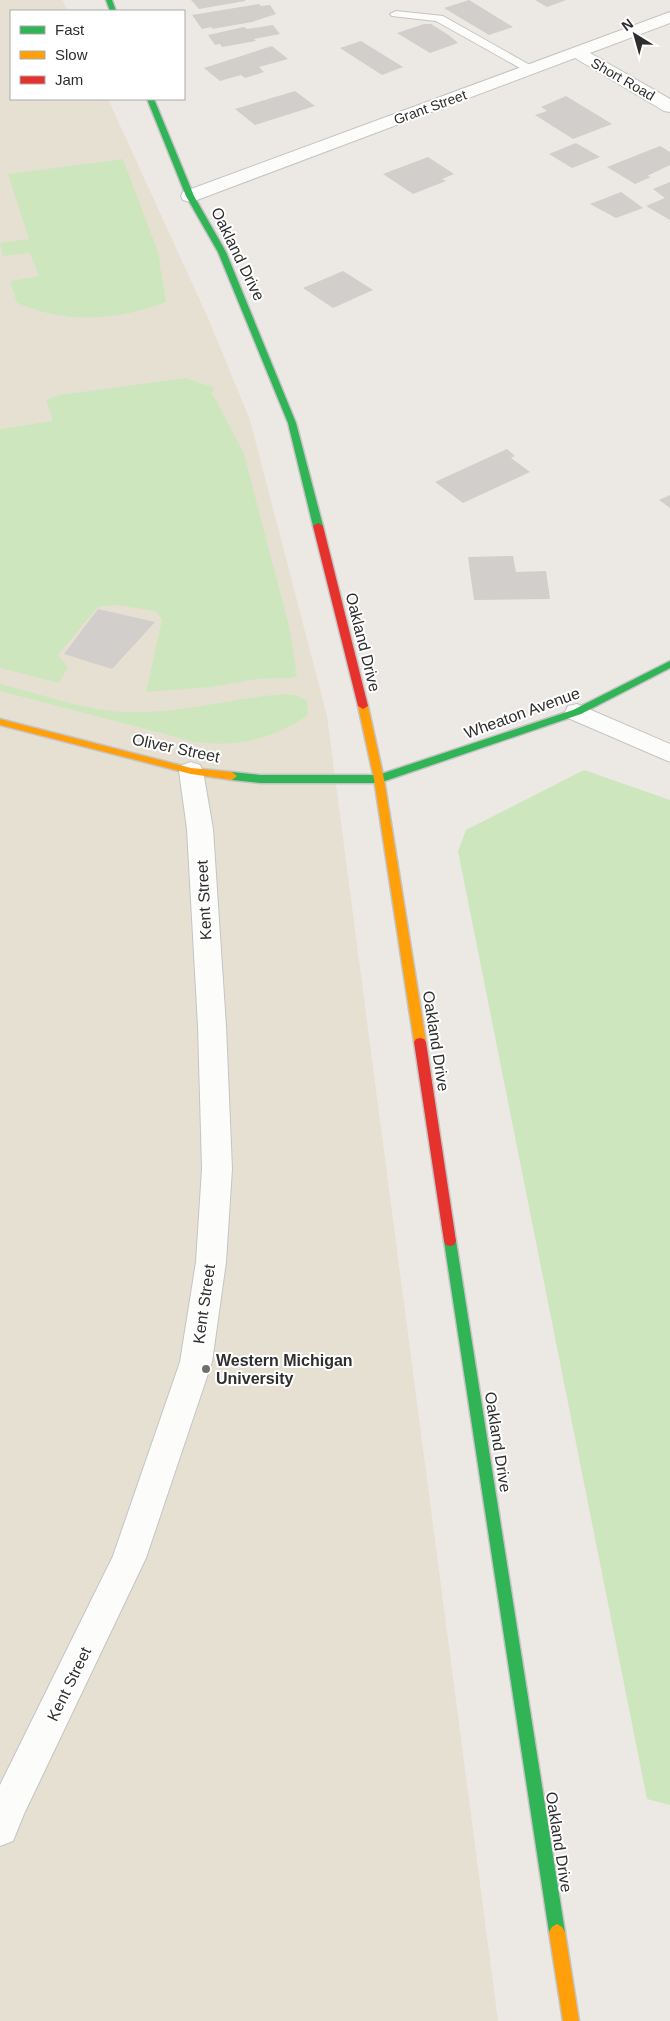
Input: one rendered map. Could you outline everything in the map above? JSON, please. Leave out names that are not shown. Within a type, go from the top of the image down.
[{"type":"main road","name":"Oakland Drive","points":[[150,100],[190,196],[222,252],[292,423],[356,680],[378,779],[571,2021]]},
{"type":"main road","name":"Wheaton Avenue","points":[[378,779],[577,712],[670,664]]},
{"type":"main road","name":"Oliver Street","points":[[0,722],[191,771],[260,779],[378,779]]},
{"type":"street","name":"Grant Street","points":[[190,196],[670,17]]},
{"type":"street","name":"Short Road","points":[[577,52],[670,107]]},
{"type":"street","points":[[577,712],[670,754]]},
{"type":"street","name":"Kent Street","points":[[0,1828],[9,1805],[129,1558],[196,1362],[211,1262],[217,1169],[212,1026],[200,829],[191,771]]},
{"type":"lane","points":[[396,14],[439,18],[531,69]]},
{"type":"shaded area","name":"Western Michigan University","points":[[0,0],[62,0],[67,10],[10,10],[10,100],[108,100],[208,318],[250,420],[327,716],[498,2021],[0,2021]]},
{"type":"green space","points":[[123,159],[158,252],[166,302],[129,313],[92,318],[54,314],[17,303],[10,281],[39,276],[30,253],[3,256],[0,243],[29,239],[8,174]]},
{"type":"green space","points":[[186,378],[215,388],[211,394],[244,454],[289,626],[297,676],[292,678],[257,679],[211,687],[146,692],[162,620],[156,611],[117,605],[98,607],[58,655],[68,667],[59,683],[0,668],[0,429],[53,421],[46,400],[59,395]]},
{"type":"green space","points":[[0,684],[77,705],[123,712],[163,711],[263,696],[296,695],[307,701],[308,715],[268,736],[225,744],[210,744],[195,742],[0,691]]},
{"type":"green space","points":[[584,770],[670,800],[670,1805],[647,1799],[458,851],[466,830]]},
{"type":"building","points":[[191,0],[245,0],[245,1],[199,9]]},
{"type":"building","points":[[469,0],[513,27],[489,35],[444,8]]},
{"type":"building","points":[[535,0],[566,0],[547,7]]},
{"type":"building","points":[[259,4],[261,6],[270,5],[276,14],[252,22],[212,29],[212,27],[202,29],[192,15]]},
{"type":"building","points":[[424,24],[431,24],[458,43],[430,53],[397,33]]},
{"type":"building","points":[[273,25],[280,34],[254,39],[256,41],[222,47],[220,44],[215,45],[208,35],[244,27],[247,29]]},
{"type":"building","points":[[361,41],[403,67],[382,75],[340,48]]},
{"type":"building","points":[[272,46],[288,59],[259,67],[264,72],[245,78],[241,75],[220,81],[204,68]]},
{"type":"building","points":[[295,91],[315,106],[255,125],[235,109]]},
{"type":"building","points":[[566,96],[612,124],[573,139],[535,115],[547,111],[541,107]]},
{"type":"building","points":[[576,143],[600,157],[572,168],[549,154]]},
{"type":"building","points":[[660,146],[670,152],[670,165],[635,184],[607,167]]},
{"type":"building","points":[[428,157],[454,174],[442,179],[446,181],[413,194],[383,174]]},
{"type":"building","points":[[670,182],[670,220],[646,206],[665,198],[653,189]]},
{"type":"building","points":[[621,192],[643,208],[616,218],[590,204]]},
{"type":"building","points":[[343,271],[373,290],[333,308],[303,288]]},
{"type":"building","points":[[507,449],[515,456],[511,458],[530,472],[463,503],[435,482]]},
{"type":"building","points":[[670,495],[670,508],[659,500]]},
{"type":"building","points":[[513,556],[516,572],[546,571],[550,599],[474,600],[468,557]]},
{"type":"building","points":[[98,609],[155,622],[112,669],[64,654]]},
{"type":"traffic: fast","points":[[109,0],[113,10]]},
{"type":"traffic: fast","points":[[150,100],[190,196],[222,252],[292,423],[318,526]]},
{"type":"traffic: fast","points":[[232,776],[260,779],[379,779],[577,712],[670,664]]},
{"type":"traffic: fast","points":[[450,1241],[557,1932]]},
{"type":"traffic: slow","points":[[363,706],[379,779],[420,1042]]},
{"type":"traffic: slow","points":[[0,722],[191,771],[232,776]]},
{"type":"traffic: slow","points":[[557,1932],[571,2021]]},
{"type":"traffic: jam","points":[[318,526],[363,706]]},
{"type":"traffic: jam","points":[[420,1042],[450,1241]]},
{"type":"place","name":"Western Michigan University","points":[[206,1369]]}]
